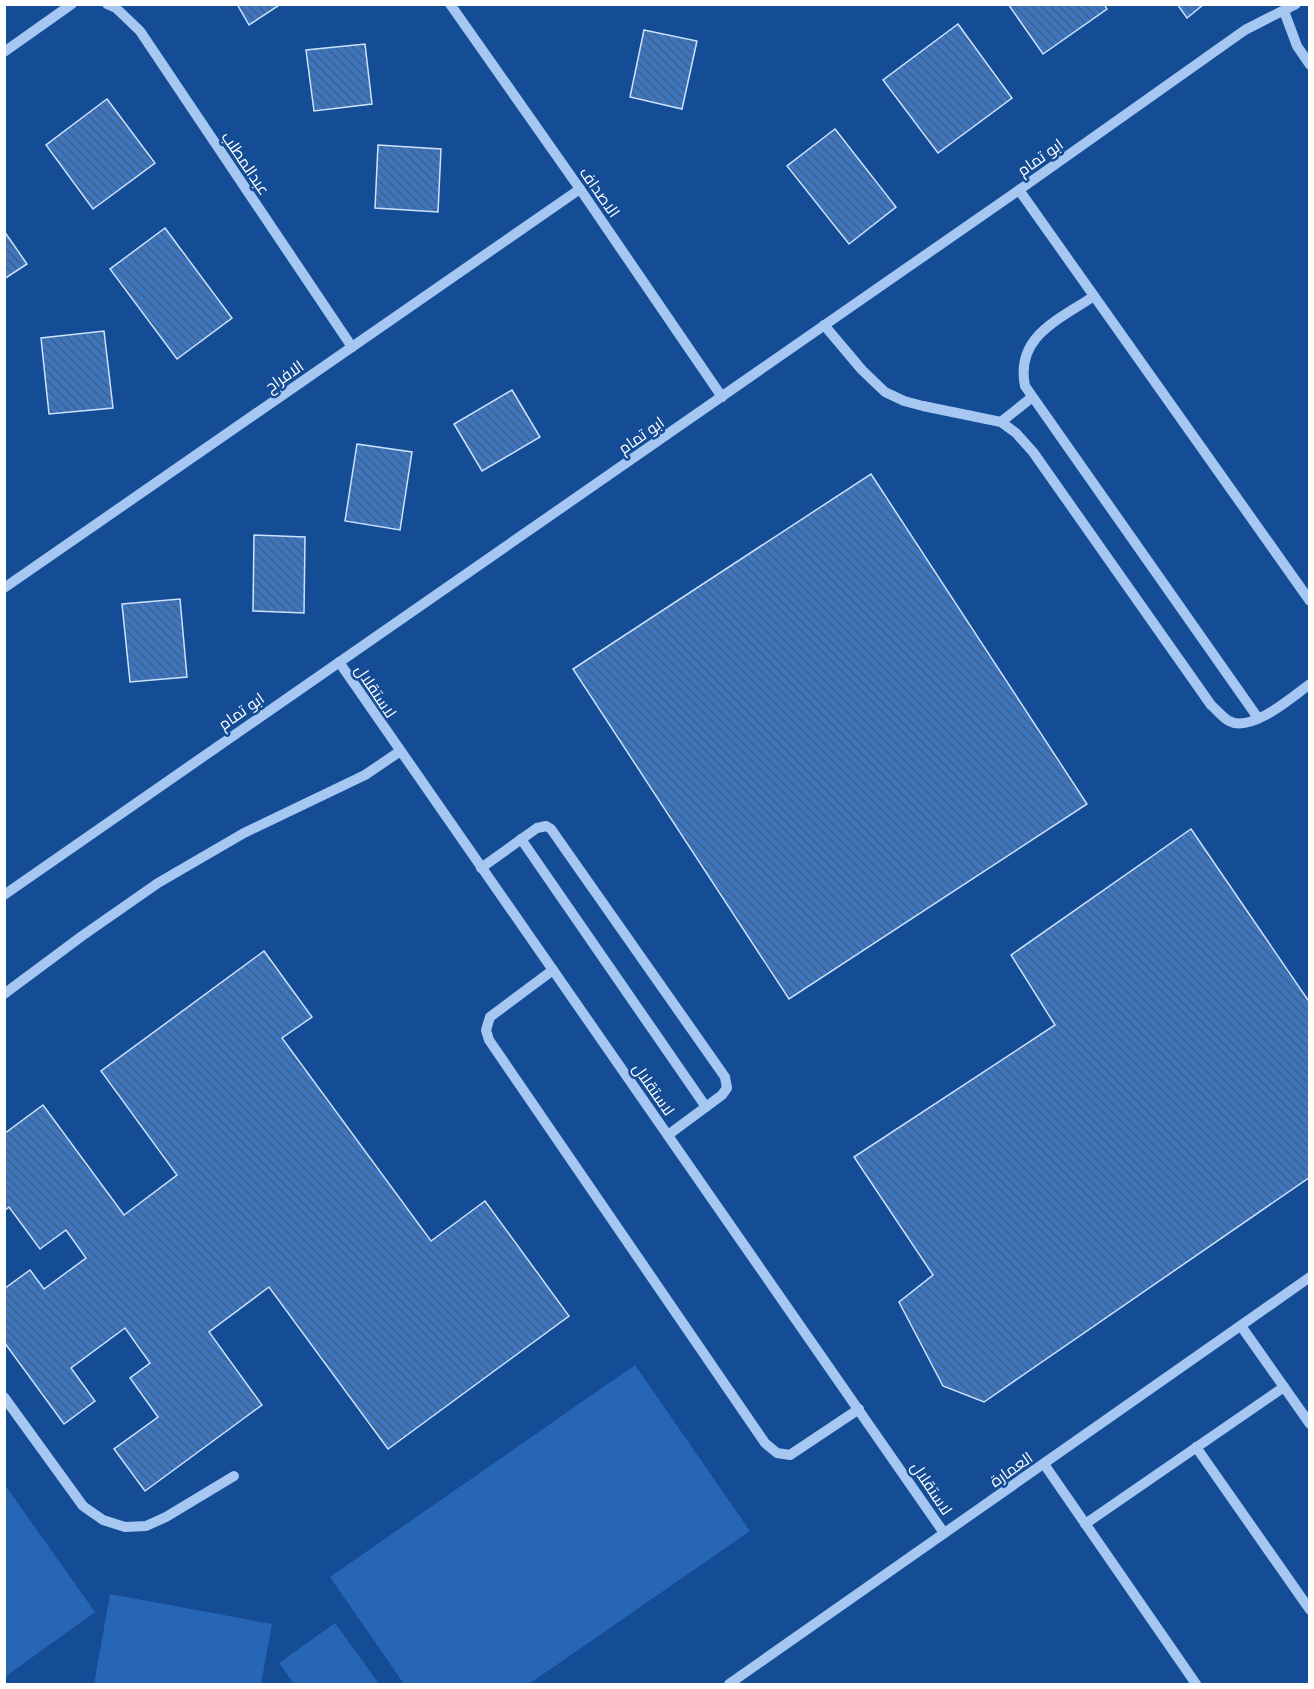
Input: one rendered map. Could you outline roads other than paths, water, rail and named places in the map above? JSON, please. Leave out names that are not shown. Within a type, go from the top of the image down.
[{"type":"street","points":[[4,52],[72,4]]},
{"type":"street","name":"عبدالمطلب","points":[[106,4],[116,8],[140,31],[352,347]]},
{"type":"street","name":"الاصداف","points":[[450,4],[722,397]]},
{"type":"street","name":"ابو تمام","points":[[4,894],[722,397],[1245,30],[1296,4]]},
{"type":"street","points":[[1284,11],[1297,46],[1310,65]]},
{"type":"street","name":"الافراح","points":[[4,588],[580,189]]},
{"type":"street","points":[[1019,190],[1310,601]]},
{"type":"street","points":[[1094,296],[1042,331],[1029,346],[1024,356],[1022,374],[1025,386],[1031,398],[1258,718]]},
{"type":"street","points":[[824,325],[862,370],[885,392],[904,401],[923,406],[1000,422],[1016,433],[1033,453],[1211,705],[1230,721],[1238,724],[1267,715],[1310,684]]},
{"type":"street","points":[[1000,422],[1031,398]]},
{"type":"street","name":"لاستقلال","points":[[339,662],[399,752],[944,1533]]},
{"type":"street","points":[[4,994],[158,882],[244,833],[365,775],[399,752]]},
{"type":"street","points":[[481,868],[542,826],[551,829],[718,1067],[727,1088],[722,1095],[668,1135]]},
{"type":"street","points":[[521,840],[706,1107]]},
{"type":"street","points":[[553,970],[490,1017],[486,1030],[489,1040],[765,1443],[777,1453],[790,1455],[859,1409]]},
{"type":"street","name":"العمارة","points":[[729,1684],[1310,1277]]},
{"type":"street","points":[[1241,1326],[1310,1424]]},
{"type":"street","points":[[1085,1524],[1284,1387]]},
{"type":"street","points":[[4,1397],[83,1506],[103,1520],[125,1527],[146,1526],[166,1517],[234,1476]]},
{"type":"street","points":[[1196,1448],[1310,1610]]},
{"type":"street","points":[[1044,1464],[1196,1684]]}]
